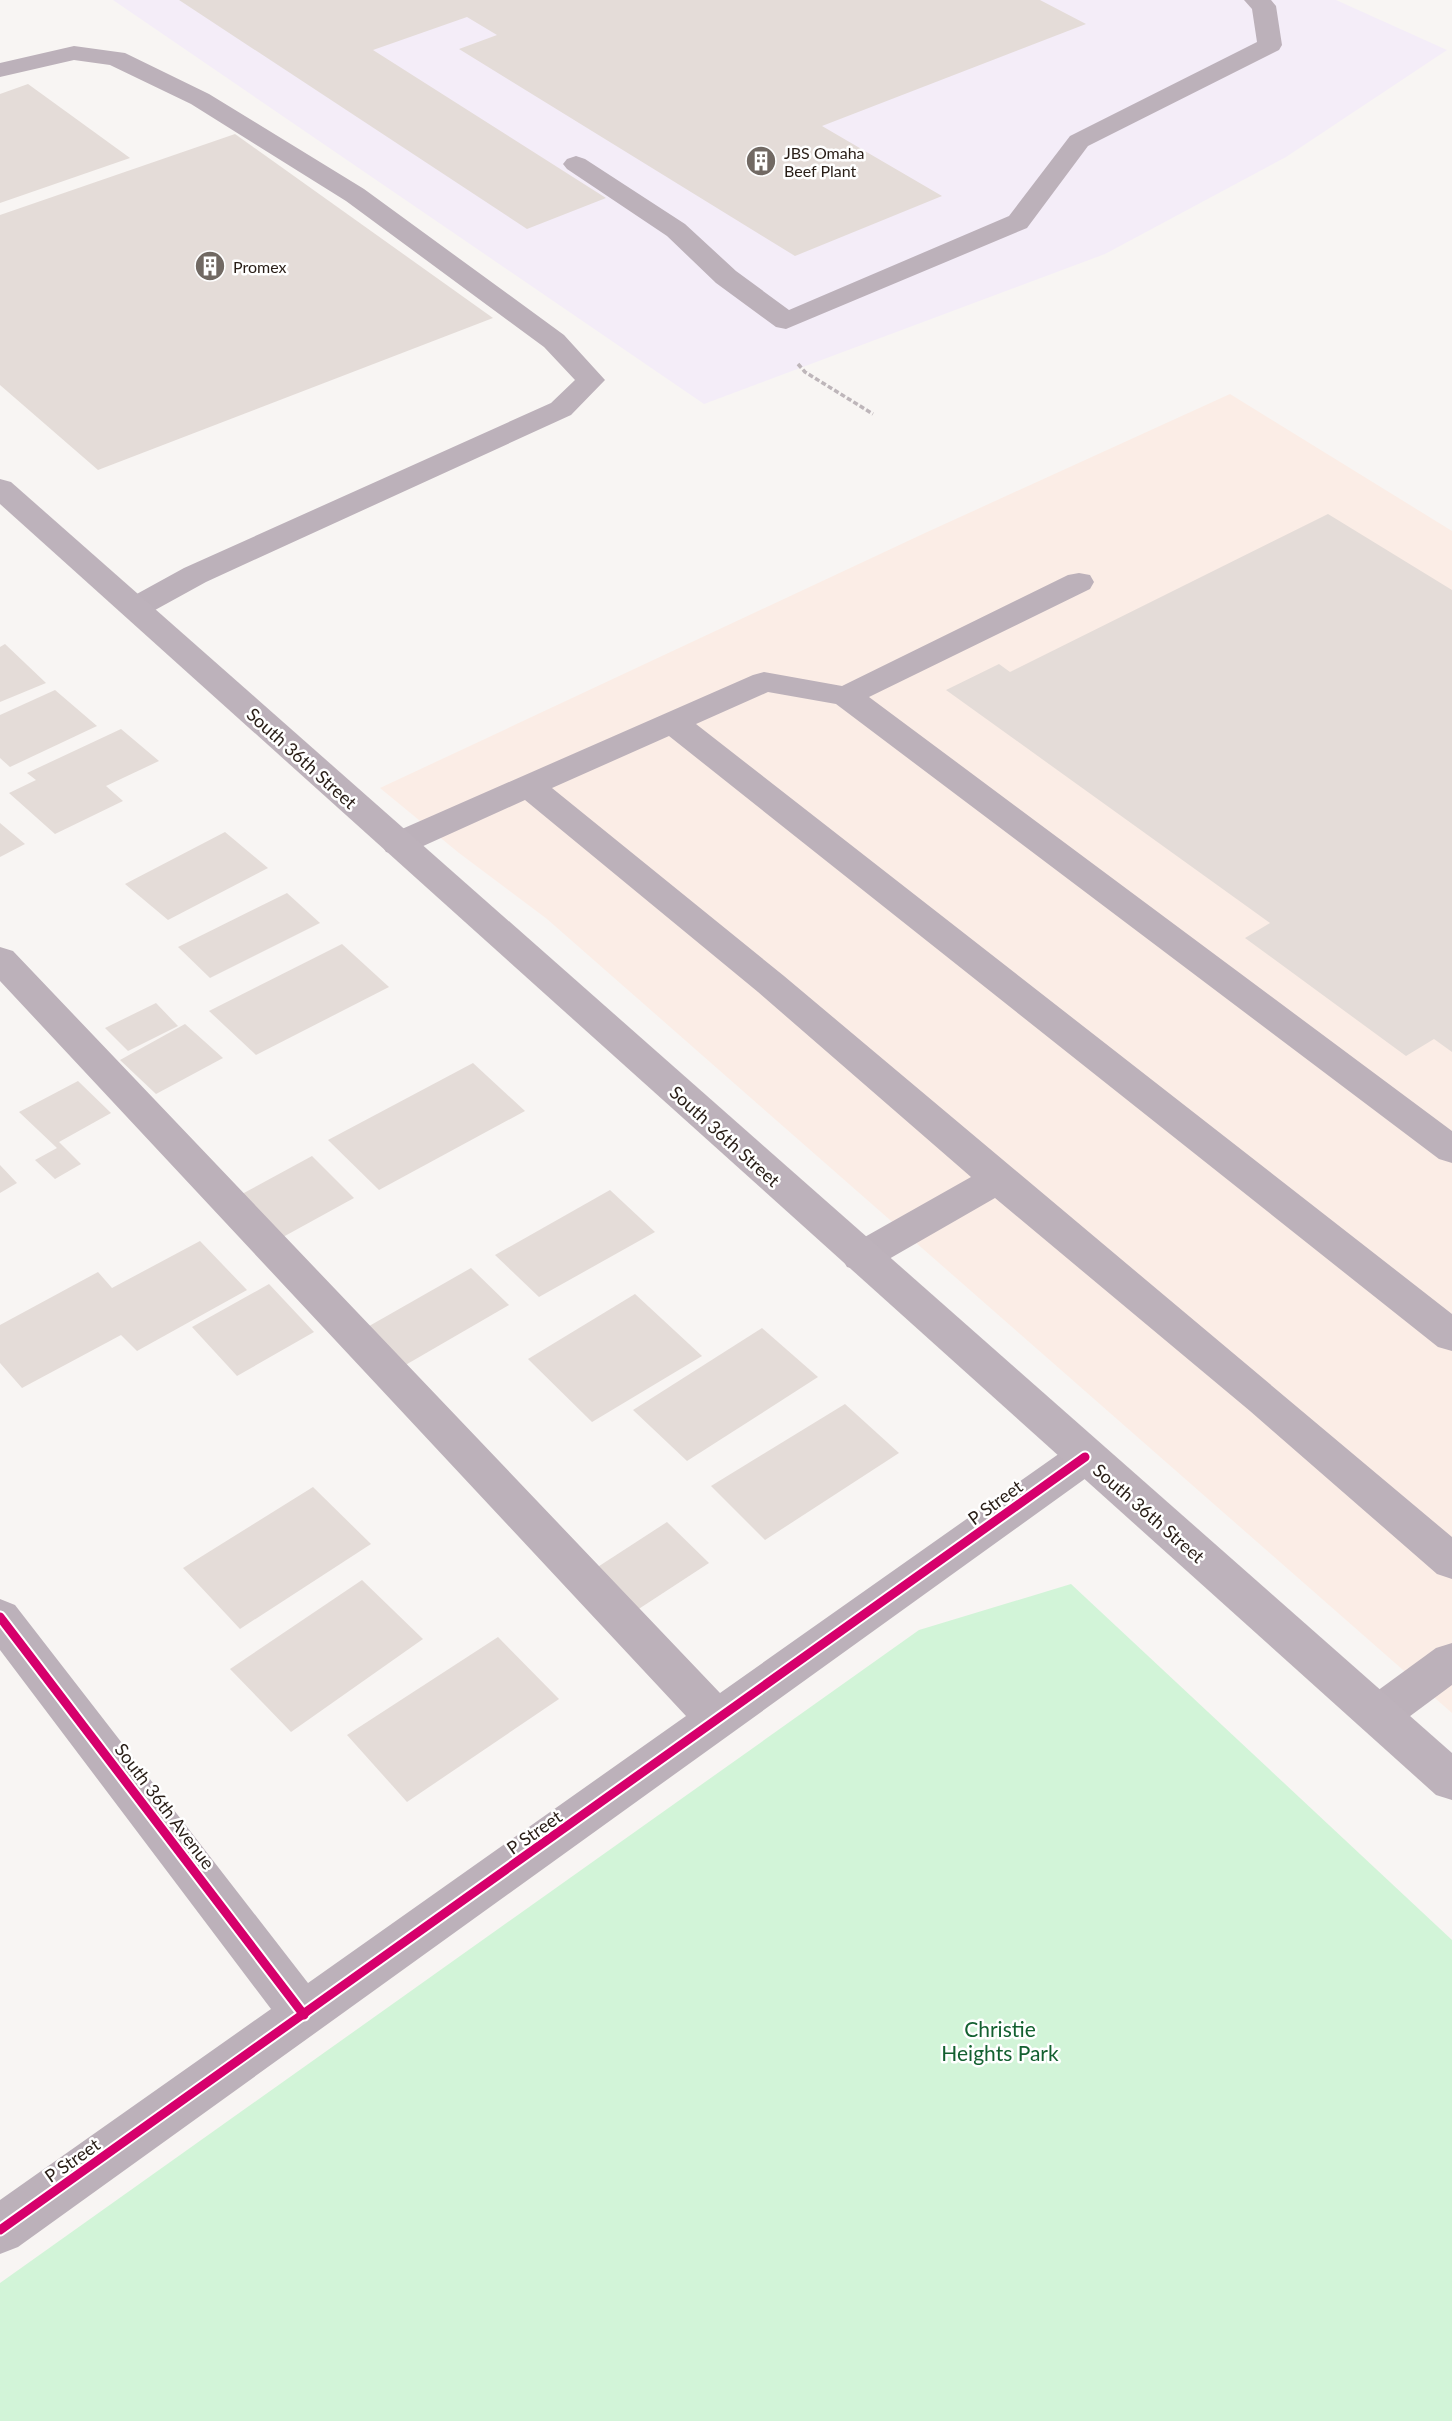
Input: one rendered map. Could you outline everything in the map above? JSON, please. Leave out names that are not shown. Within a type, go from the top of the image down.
[{"type":"main road","name":"South 36th Street","points":[[0,488],[1085,1457],[1452,1781]]},
{"type":"street","points":[[576,164],[676,230],[726,277],[786,321],[1018,222],[1079,141],[1270,45],[1265,6],[1255,0]]},
{"type":"street","points":[[0,69],[74,53],[116,58],[200,99],[355,195],[554,341],[591,380],[561,409],[195,575],[135,608]]},
{"type":"street","points":[[846,696],[1079,582]]},
{"type":"street","points":[[398,844],[764,682],[846,696],[1452,1150]]},
{"type":"street","points":[[672,722],[1452,1336]]},
{"type":"street","points":[[528,786],[771,984],[998,1179],[1254,1391],[1452,1562]]},
{"type":"street","points":[[0,959],[718,1720]]},
{"type":"street","points":[[861,1257],[998,1179]]},
{"type":"street","name":"P Street","points":[[0,2230],[1085,1457]]},
{"type":"street","name":"South 36th Avenue","points":[[0,1616],[304,2015]]},
{"type":"street","points":[[1378,1715],[1452,1661]]},
{"type":"path","points":[[798,364],[805,372],[873,414]]},
{"type":"shaded area","points":[[113,0],[1336,0],[1447,50],[1286,157],[1105,254],[704,404]]},
{"type":"shaded area","points":[[1230,394],[1452,531],[1452,1713],[547,919],[459,853],[380,788],[925,533]]},
{"type":"green space","name":"Christie Heights Park","points":[[1071,1584],[1452,1940],[1452,2421],[0,2421],[0,2283],[919,1630]]},
{"type":"building","name":"JBS Omaha Beef Plant","points":[[179,0],[1040,0],[1086,24],[822,126],[942,196],[795,256],[459,49],[497,35],[467,17],[373,50],[606,198],[527,229]]},
{"type":"building","points":[[28,84],[130,158],[0,203],[0,94]]},
{"type":"building","name":"Promex","points":[[235,134],[493,318],[98,470],[0,385],[0,215]]},
{"type":"building","points":[[1328,514],[1452,590],[1452,1052],[1434,1039],[1406,1056],[1245,938],[1270,923],[946,690],[999,664],[1010,672]]},
{"type":"building","points":[[5,644],[46,683],[0,702],[0,647]]},
{"type":"building","points":[[55,690],[97,726],[10,767],[0,758],[0,715]]},
{"type":"building","points":[[121,729],[159,761],[106,786],[123,801],[55,834],[9,793],[36,780],[27,773]]},
{"type":"building","points":[[0,823],[25,844],[0,857]]},
{"type":"building","points":[[225,832],[268,868],[168,920],[125,884]]},
{"type":"building","points":[[287,893],[320,923],[210,978],[178,947]]},
{"type":"building","points":[[342,944],[389,987],[256,1055],[209,1011]]},
{"type":"building","points":[[156,1003],[178,1026],[128,1051],[105,1028]]},
{"type":"building","points":[[185,1024],[223,1058],[156,1094],[120,1060]]},
{"type":"building","points":[[473,1063],[525,1111],[379,1190],[328,1140]]},
{"type":"building","points":[[78,1081],[111,1113],[59,1142],[81,1164],[55,1179],[35,1160],[57,1148],[19,1112]]},
{"type":"building","points":[[312,1156],[354,1198],[283,1237],[242,1194]]},
{"type":"building","points":[[0,1165],[17,1183],[0,1193]]},
{"type":"building","points":[[610,1190],[655,1232],[539,1297],[495,1255]]},
{"type":"building","points":[[200,1241],[247,1290],[137,1351],[121,1335],[22,1388],[0,1363],[0,1325],[98,1272],[112,1288]]},
{"type":"building","points":[[471,1268],[509,1305],[402,1367],[364,1329]]},
{"type":"building","points":[[269,1284],[314,1332],[237,1376],[192,1327]]},
{"type":"building","points":[[635,1294],[702,1356],[592,1422],[528,1359]]},
{"type":"building","points":[[762,1328],[818,1377],[687,1461],[633,1410]]},
{"type":"building","points":[[845,1404],[899,1453],[765,1540],[711,1486]]},
{"type":"building","points":[[313,1487],[371,1544],[240,1629],[183,1568]]},
{"type":"building","points":[[667,1522],[709,1563],[631,1614],[590,1572]]},
{"type":"building","points":[[362,1580],[423,1639],[291,1732],[230,1669]]},
{"type":"building","points":[[498,1637],[559,1699],[407,1802],[347,1735]]},
{"type":"cycle path","points":[[0,2230],[1085,1457]]},
{"type":"cycle path","points":[[0,1617],[304,2015]]},
{"type":"place","name":"JBS Omaha Beef Plant","points":[[761,161]]},
{"type":"place","name":"Promex","points":[[210,266]]}]
